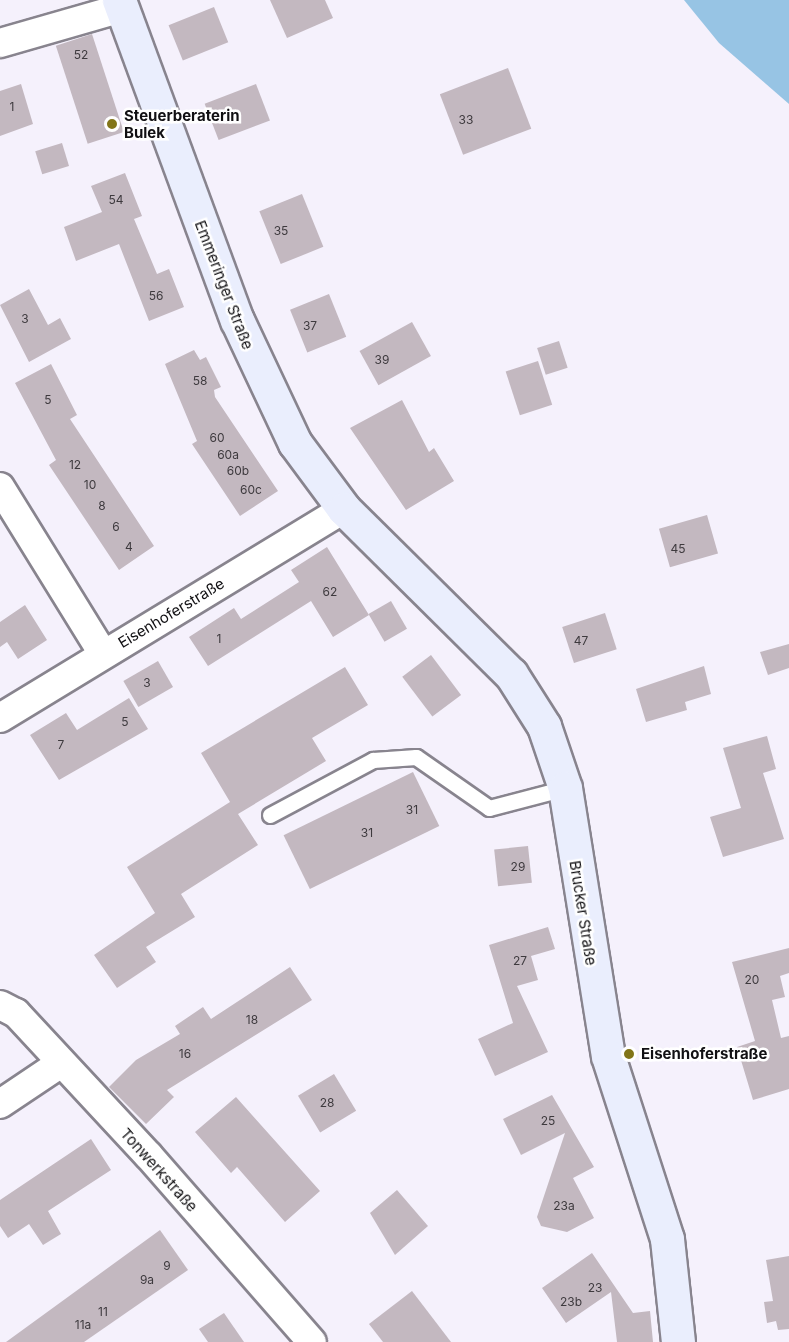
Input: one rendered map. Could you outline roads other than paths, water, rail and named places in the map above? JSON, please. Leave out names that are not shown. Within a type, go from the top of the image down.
[{"type":"street","points":[[0,43],[120,4]]},
{"type":"street","name":"Emmeringer Straße","points":[[120,4],[265,389],[295,443],[344,509],[378,542]]},
{"type":"street","points":[[0,487],[103,654]]},
{"type":"street","name":"Eisenhoferstraße","points":[[0,718],[344,509]]},
{"type":"street","name":"Brucker Straße","points":[[378,542],[473,632],[526,693],[565,788],[604,1037],[667,1239],[678,1342]]},
{"type":"street","name":"Tonwerkstraße","points":[[0,1005],[15,1013],[312,1342]]},
{"type":"street","points":[[0,1104],[61,1063]]},
{"type":"lane","points":[[270,815],[373,760],[416,758],[489,808],[565,788]]},
{"type":"water","points":[[684,0],[789,0],[789,104],[719,43]]},
{"type":"place","name":"Steuerberaterin Bulek","points":[[112,124]]},
{"type":"place","name":"Eisenhoferstraße","points":[[629,1054]]}]
